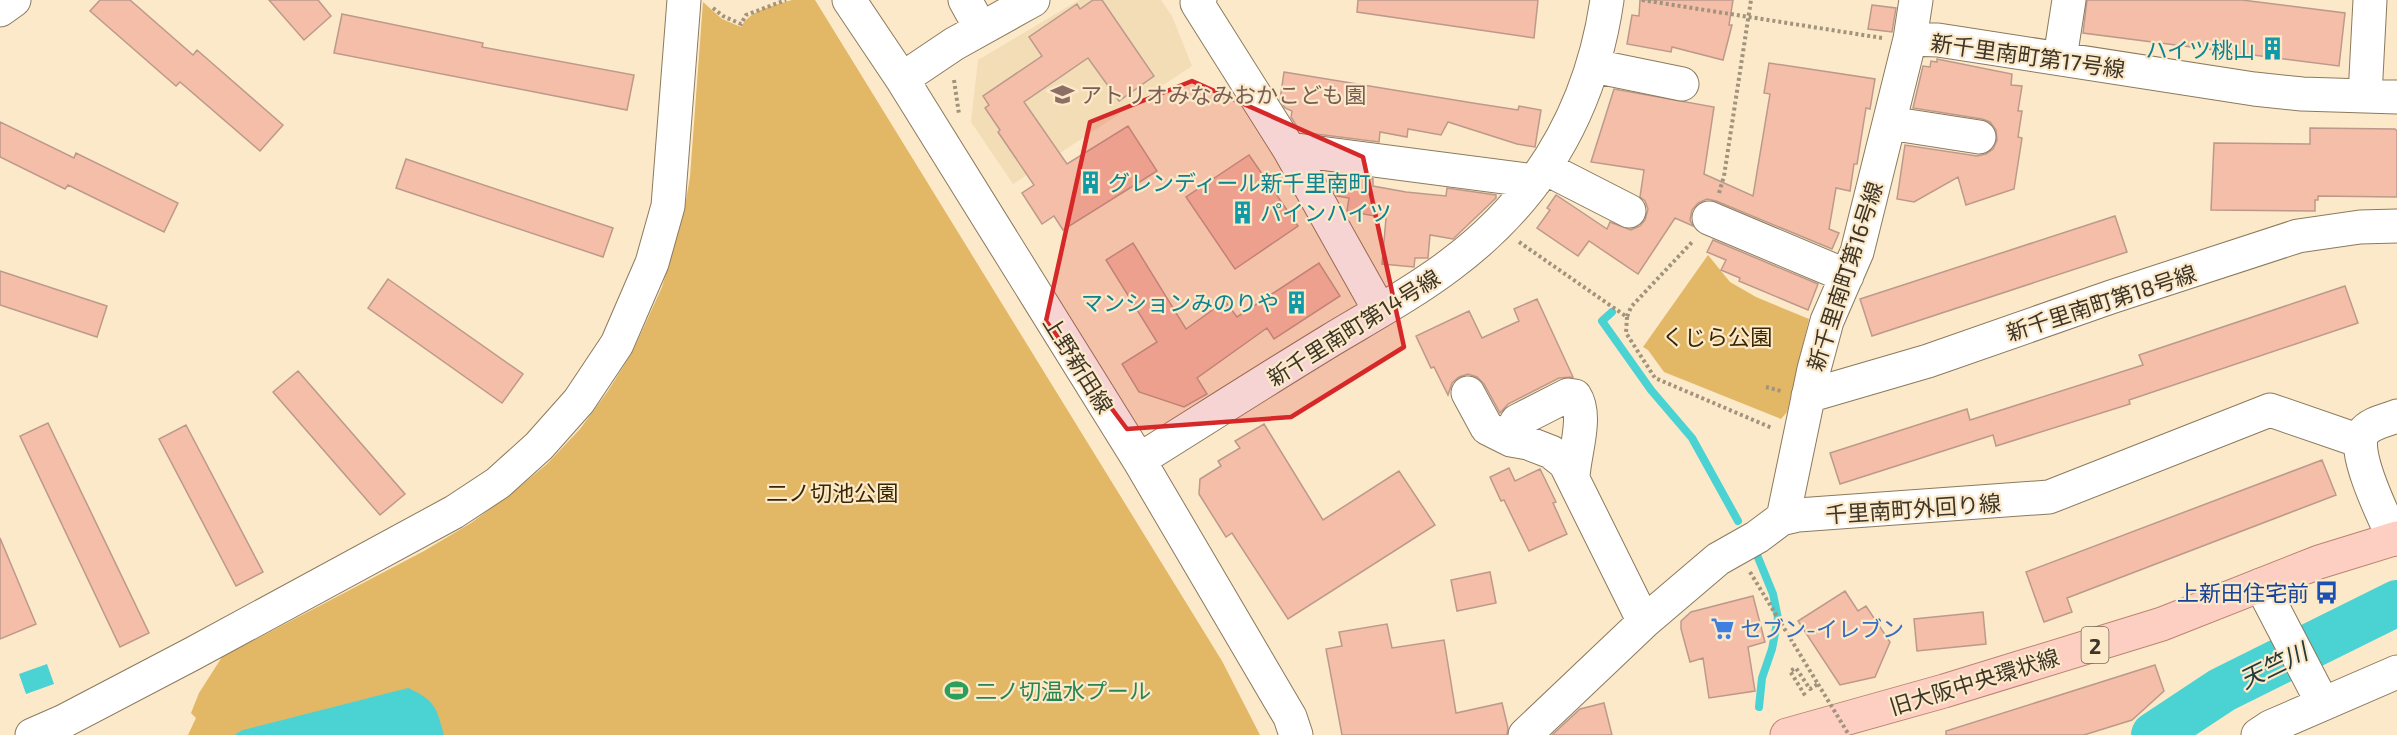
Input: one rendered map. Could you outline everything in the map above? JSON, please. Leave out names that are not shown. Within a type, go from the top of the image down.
[{"type":"main road","name":"旧大阪中央環状線","points":[[1787,735],[1944,691],[2162,624],[2319,562],[2395,539]]},
{"type":"street","points":[[0,10],[14,0]]},
{"type":"street","name":"上野新田線","points":[[849,0],[902,79],[1139,459],[1290,717],[1296,735]]},
{"type":"street","points":[[965,0],[981,29]]},
{"type":"street","points":[[902,79],[954,44],[1033,0]]},
{"type":"street","points":[[1200,0],[1197,3],[1289,149],[1380,311]]},
{"type":"street","name":"新千里南町第14号線","points":[[1139,459],[1450,266],[1496,226],[1540,175],[1573,119],[1593,66],[1607,0]]},
{"type":"street","name":"新千里南町第16号線","points":[[1784,518],[1808,396],[1824,331],[1857,252],[1910,39],[1916,0]]},
{"type":"street","points":[[2060,58],[2069,0]]},
{"type":"street","points":[[2365,96],[2370,0]]},
{"type":"street","points":[[32,735],[64,721],[192,654],[454,512],[498,483],[539,446],[579,401],[617,344],[652,263],[668,206],[697,3]]},
{"type":"street","name":"新千里南町第17号線","points":[[1910,39],[1938,40],[2254,89],[2302,94],[2397,97]]},
{"type":"street","points":[[1593,66],[1682,84]]},
{"type":"street","points":[[1889,123],[1978,137]]},
{"type":"street","points":[[1289,149],[1540,175],[1629,212]]},
{"type":"street","points":[[1709,218],[1847,276]]},
{"type":"street","name":"新千里南町第18号線","points":[[1808,396],[1928,361],[2111,297],[2298,236],[2360,227],[2397,226]]},
{"type":"street","points":[[1468,393],[1486,429],[1511,440],[1528,443],[1559,457],[1573,477],[1644,622]]},
{"type":"street","points":[[1528,443],[1515,427],[1516,421],[1561,397],[1575,396],[1579,401],[1581,420],[1573,477]]},
{"type":"street","name":"千里南町外回り線","points":[[1524,735],[1644,622],[1718,559],[1757,537],[1784,518],[1798,515],[2049,497],[2270,410],[2361,441]]},
{"type":"street","points":[[2395,539],[2363,462],[2361,441],[2366,429],[2397,416]]},
{"type":"street","points":[[2261,585],[2323,704]]},
{"type":"street","points":[[2258,735],[2270,727],[2397,672]]},
{"type":"path","points":[[697,3],[741,24],[746,15],[786,0]]},
{"type":"path","points":[[1642,0],[1892,39],[1910,39]]},
{"type":"path","points":[[1751,0],[1724,176],[1709,218],[1683,252],[1631,307],[1627,317],[1626,333],[1655,378],[1770,426],[1775,432]]},
{"type":"path","points":[[1496,226],[1627,317]]},
{"type":"path","points":[[1749,572],[1849,735]]},
{"type":"path","points":[[1806,697],[1790,671],[1796,668],[1810,689],[1818,684]]},
{"type":"highlighted area","points":[[1192,81],[1363,157],[1404,347],[1291,417],[1127,429],[1046,321],[1090,122]]},
{"type":"shaded area","name":"アトリオみなみおかこども園","points":[[1079,0],[1161,0],[1172,16],[1192,66],[1013,184],[971,122],[978,60]]},
{"type":"green space","name":"二ノ切池公園","points":[[792,0],[815,0],[1222,661],[1260,735],[188,735],[196,718],[191,713],[199,693],[222,657],[424,551],[471,523],[547,464],[580,429],[608,391],[633,351],[662,287],[684,212],[690,177],[703,2],[722,19],[741,27],[757,12]]},
{"type":"green space","name":"くじら公園","points":[[1708,255],[1730,282],[1756,297],[1809,319],[1787,412],[1781,419],[1664,372],[1648,350],[1643,347]]},
{"type":"water","points":[[47,664],[54,684],[26,694],[19,674]]},
{"type":"water","points":[[408,688],[430,701],[434,706],[444,735],[234,735],[243,730]]},
{"type":"building","points":[[100,0],[130,0],[193,55],[197,50],[283,125],[260,151],[180,82],[176,86],[90,11]]},
{"type":"building","points":[[269,0],[318,0],[331,16],[304,40]]},
{"type":"building","points":[[1093,0],[1102,0],[1154,76],[1119,101],[1088,58],[1024,102],[1067,164],[1128,126],[1157,171],[1063,230],[1054,216],[1042,224],[1022,193],[1034,185],[998,132],[1000,130],[985,108],[989,105],[983,96],[1042,56],[1029,37],[1077,4],[1080,9]]},
{"type":"building","points":[[1358,0],[1538,0],[1534,38],[1357,12]]},
{"type":"building","points":[[1640,0],[1733,0],[1729,25],[1732,25],[1723,60],[1672,47],[1671,52],[1627,44],[1632,15],[1639,16]]},
{"type":"building","name":"ハイツ桃山","points":[[2087,0],[2242,0],[2345,13],[2339,66],[2083,33]]},
{"type":"building","points":[[1872,5],[1896,8],[1892,32],[1868,29]]},
{"type":"building","points":[[342,14],[483,43],[482,47],[634,75],[627,110],[334,53]]},
{"type":"building","points":[[1937,59],[2012,74],[2011,85],[2022,86],[2018,111],[2022,111],[2018,137],[2022,138],[2014,189],[1966,205],[1958,177],[1914,202],[1897,199],[1905,145],[1977,156],[1993,149],[1997,140],[1996,130],[1990,122],[1913,108],[1923,66],[1930,67],[1931,61],[1937,62]]},
{"type":"building","points":[[1769,63],[1875,79],[1870,109],[1866,108],[1850,191],[1836,188],[1829,229],[1839,233],[1832,249],[1707,199],[1698,203],[1692,210],[1690,220],[1693,226],[1675,218],[1638,274],[1589,241],[1578,256],[1537,228],[1550,210],[1547,208],[1556,195],[1607,229],[1610,222],[1631,230],[1640,226],[1645,220],[1648,209],[1645,201],[1640,197],[1644,170],[1591,162],[1614,89],[1714,107],[1704,174],[1753,196],[1770,94],[1764,93]]},
{"type":"building","points":[[1284,72],[1518,110],[1519,106],[1541,110],[1535,147],[1517,144],[1448,122],[1441,135],[1408,129],[1407,137],[1380,132],[1379,142],[1308,133],[1299,130],[1291,117],[1292,111],[1285,108],[1280,100]]},
{"type":"building","points":[[0,122],[74,158],[76,153],[178,203],[164,232],[68,185],[65,189],[0,157]]},
{"type":"building","points":[[2310,128],[2395,129],[2397,131],[2397,197],[2318,196],[2318,200],[2315,200],[2315,211],[2211,210],[2214,143],[2310,144]]},
{"type":"building","name":"パインハイツ","points":[[1249,155],[1298,226],[1235,269],[1186,197]]},
{"type":"building","points":[[406,159],[613,228],[603,257],[396,188]]},
{"type":"building","points":[[1329,173],[1373,179],[1373,186],[1406,192],[1446,196],[1447,188],[1496,195],[1496,198],[1453,239],[1430,235],[1428,258],[1415,258],[1414,267],[1382,264],[1386,218],[1347,211],[1349,198],[1337,196],[1334,191],[1335,185],[1328,181]]},
{"type":"building","points":[[2115,216],[2127,252],[1872,336],[1860,299]]},
{"type":"building","points":[[1713,240],[1818,284],[1808,310],[1739,281],[1740,278],[1721,270],[1726,260],[1707,252]]},
{"type":"building","points":[[1133,243],[1186,329],[1225,301],[1237,317],[1319,263],[1340,296],[1274,339],[1267,328],[1197,378],[1207,394],[1184,407],[1139,392],[1122,364],[1157,342],[1106,260]]},
{"type":"building","points":[[0,271],[107,306],[97,337],[0,305]]},
{"type":"building","points":[[388,279],[523,374],[502,403],[368,308]]},
{"type":"building","points":[[2345,286],[2358,323],[2129,400],[2130,404],[1996,446],[1993,435],[1840,484],[1830,453],[1967,409],[1970,420],[2143,365],[2139,355]]},
{"type":"building","points":[[1537,299],[1573,377],[1559,378],[1508,404],[1500,413],[1484,384],[1477,377],[1468,374],[1459,377],[1452,383],[1448,395],[1434,367],[1431,368],[1416,336],[1469,311],[1482,338],[1519,321],[1514,309]]},
{"type":"building","points":[[298,371],[405,494],[380,515],[273,392]]},
{"type":"building","points":[[48,423],[149,633],[120,647],[20,436]]},
{"type":"building","points":[[1264,424],[1323,520],[1399,471],[1435,525],[1288,619],[1232,533],[1226,537],[1199,494],[1200,479],[1221,466],[1218,461],[1240,448],[1235,441]]},
{"type":"building","points":[[186,425],[263,572],[236,586],[159,439]]},
{"type":"building","points":[[2322,460],[2336,495],[2067,598],[2072,612],[2044,622],[2026,572]]},
{"type":"building","points":[[1509,468],[1515,481],[1540,469],[1556,502],[1553,503],[1567,534],[1529,551],[1490,477]]},
{"type":"building","points":[[0,538],[36,624],[0,639]]},
{"type":"building","points":[[1490,572],[1496,603],[1457,611],[1451,580]]},
{"type":"building","points":[[1845,591],[1858,611],[1866,606],[1890,642],[1875,677],[1840,685],[1798,621]]},
{"type":"building","name":"セブン-イレブン","points":[[1753,596],[1765,642],[1748,647],[1755,691],[1709,698],[1703,658],[1690,662],[1681,621],[1691,612]]},
{"type":"building","points":[[1983,612],[1986,644],[1917,651],[1914,619]]},
{"type":"building","points":[[1387,624],[1392,648],[1444,640],[1456,713],[1502,703],[1508,728],[1507,735],[1342,735],[1326,649],[1342,646],[1339,632]]},
{"type":"building","points":[[2155,665],[2164,691],[2132,720],[2084,735],[1946,735],[1946,731]]},
{"type":"building","points":[[1604,703],[1612,735],[1552,735],[1580,709]]},
{"type":"waterway","points":[[1612,312],[1602,321],[1651,390],[1692,438],[1738,521]]},
{"type":"waterway","points":[[1757,555],[1773,594],[1778,618],[1772,649],[1762,678],[1759,707]]},
{"type":"waterway","name":"天竺川","points":[[2154,735],[2222,690],[2397,603]]},
{"type":"place","name":"ハイツ桃山","points":[[2273,49]]},
{"type":"place","name":"アトリオみなみおかこども園","points":[[1062,94]]},
{"type":"place","name":"グレンディール新千里南町","points":[[1090,182]]},
{"type":"place","name":"パインハイツ","points":[[1242,212]]},
{"type":"place","name":"マンションみのりや","points":[[1297,302]]},
{"type":"place","name":"上新田住宅前","points":[[2327,592]]},
{"type":"place","name":"セブン-イレブン","points":[[1722,628]]},
{"type":"place","name":"二ノ切温水プール","points":[[957,690]]}]
